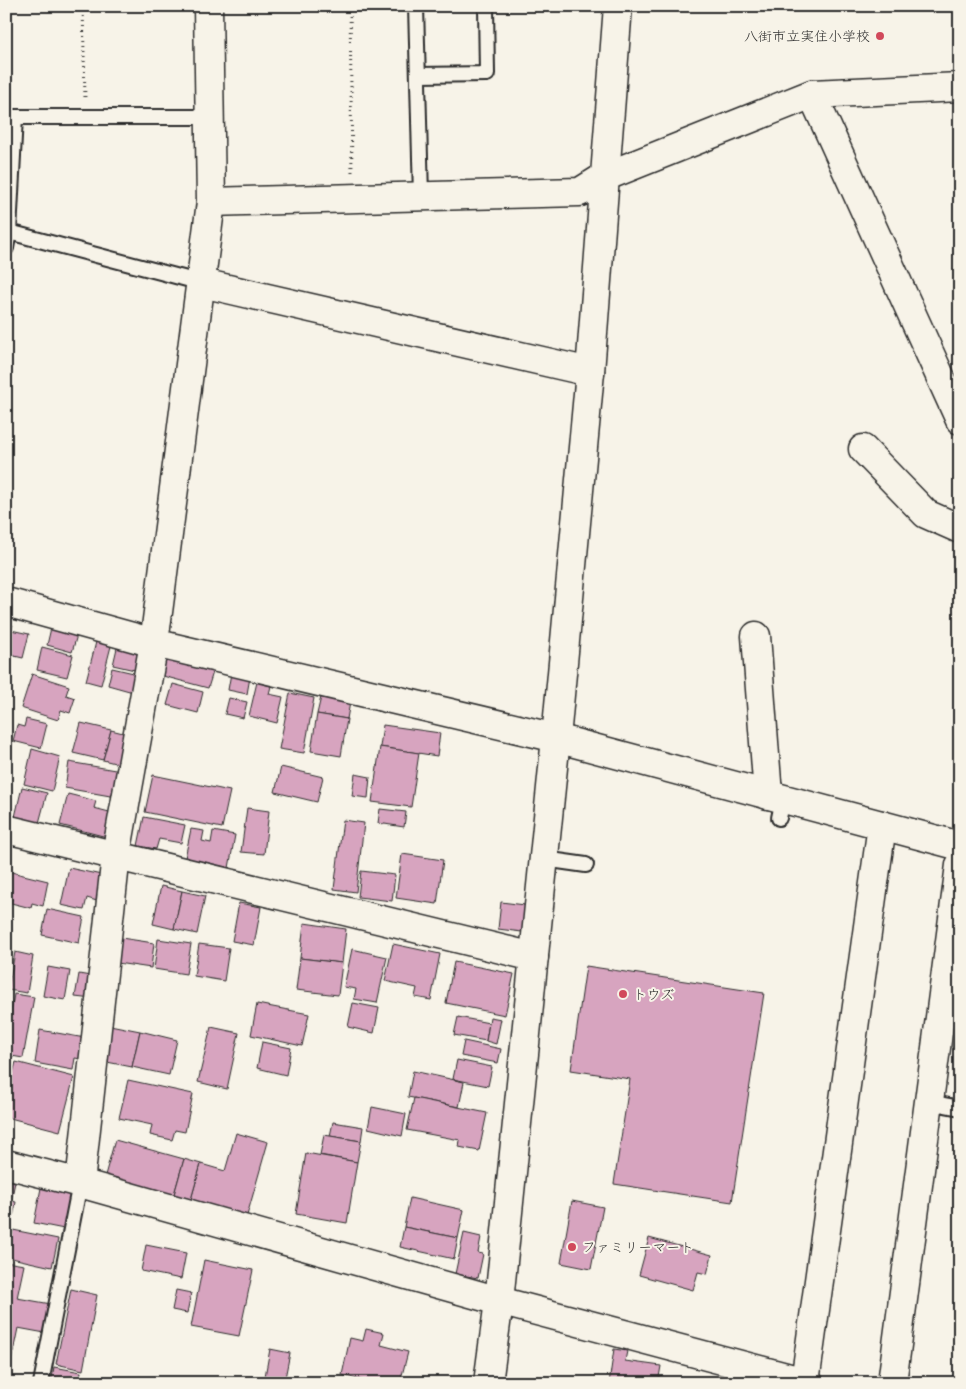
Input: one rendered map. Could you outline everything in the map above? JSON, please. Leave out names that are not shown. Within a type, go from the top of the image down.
[{"type":"street","points":[[80,1183],[116,855],[154,643],[211,202],[208,6]]},
{"type":"street","points":[[488,1383],[556,738],[590,372],[618,6]]},
{"type":"street","points":[[211,202],[580,192],[604,177],[812,94],[960,87]]},
{"type":"street","points":[[812,94],[960,420]]},
{"type":"street","points":[[202,283],[590,372]]},
{"type":"street","points":[[863,449],[926,514],[960,529]]},
{"type":"street","points":[[6,602],[154,643],[556,738],[777,804],[882,825],[960,846]]},
{"type":"street","points":[[756,636],[777,804]]},
{"type":"street","points":[[6,1164],[80,1183],[498,1301],[807,1382],[882,825]]},
{"type":"street","points":[[6,829],[534,957]]},
{"type":"street","points":[[892,1383],[960,864]]},
{"type":"lane","points":[[416,6],[421,196]]},
{"type":"lane","points":[[418,75],[487,74],[486,6]]},
{"type":"lane","points":[[6,248],[9,232],[11,118],[210,117]]},
{"type":"lane","points":[[9,232],[202,283]]},
{"type":"lane","points":[[544,859],[586,865]]},
{"type":"lane","points":[[929,1102],[960,1108]]},
{"type":"lane","points":[[41,1383],[80,1183]]},
{"type":"path","points":[[83,6],[85,117]]},
{"type":"path","points":[[350,6],[352,198]]},
{"type":"building","points":[[6,624],[13,625],[11,630],[29,634],[23,658],[6,654]]},
{"type":"building","points":[[51,628],[77,635],[72,652],[47,645]]},
{"type":"building","points":[[96,642],[111,646],[101,685],[86,681]]},
{"type":"building","points":[[42,647],[73,655],[67,677],[37,670]]},
{"type":"building","points":[[117,648],[143,654],[139,671],[113,665]]},
{"type":"building","points":[[163,659],[213,672],[208,688],[159,675]]},
{"type":"building","points":[[112,668],[138,674],[133,692],[108,685]]},
{"type":"building","points":[[231,673],[250,677],[247,694],[228,690]]},
{"type":"building","points":[[32,674],[69,686],[66,695],[75,698],[70,713],[61,710],[58,720],[21,708]]},
{"type":"building","points":[[257,682],[271,686],[269,694],[283,697],[277,723],[249,716]]},
{"type":"building","points":[[173,684],[203,692],[198,713],[167,705]]},
{"type":"building","points":[[290,693],[314,698],[304,753],[279,749]]},
{"type":"building","points":[[321,697],[350,702],[347,719],[317,714]]},
{"type":"building","points":[[229,698],[247,702],[243,718],[225,714]]},
{"type":"building","points":[[317,714],[347,719],[341,756],[311,751]]},
{"type":"building","points":[[26,719],[47,724],[41,748],[13,741],[17,725],[24,727]]},
{"type":"building","points":[[81,723],[111,730],[103,760],[73,753]]},
{"type":"building","points":[[383,725],[440,733],[437,756],[380,747]]},
{"type":"building","points":[[111,730],[127,734],[119,764],[103,760]]},
{"type":"building","points":[[380,747],[419,753],[411,807],[372,802]]},
{"type":"building","points":[[32,749],[60,757],[52,791],[24,784]]},
{"type":"building","points":[[69,762],[121,771],[116,797],[65,788]]},
{"type":"building","points":[[281,767],[323,777],[317,802],[275,792]]},
{"type":"building","points":[[355,774],[370,777],[368,798],[352,796]]},
{"type":"building","points":[[153,775],[230,791],[222,828],[145,812]]},
{"type":"building","points":[[22,787],[47,793],[39,823],[15,817]]},
{"type":"building","points":[[68,794],[96,801],[94,808],[113,813],[107,837],[60,825]]},
{"type":"building","points":[[247,808],[269,811],[264,854],[241,852]]},
{"type":"building","points":[[380,809],[406,812],[404,827],[378,823]]},
{"type":"building","points":[[144,817],[185,825],[181,843],[159,839],[156,849],[138,846]]},
{"type":"building","points":[[343,820],[364,823],[356,892],[334,889]]},
{"type":"building","points":[[191,829],[204,831],[202,841],[211,843],[213,831],[235,835],[229,868],[185,858]]},
{"type":"building","points":[[402,854],[443,860],[437,904],[396,898]]},
{"type":"building","points":[[69,868],[106,876],[100,902],[87,898],[84,910],[61,905]]},
{"type":"building","points":[[7,871],[48,881],[43,906],[32,903],[31,908],[11,903],[12,899],[6,897]]},
{"type":"building","points":[[361,871],[395,875],[392,901],[358,897]]},
{"type":"building","points":[[161,886],[182,891],[174,929],[153,924]]},
{"type":"building","points":[[182,891],[205,896],[197,934],[174,929]]},
{"type":"building","points":[[501,902],[525,905],[522,932],[498,929]]},
{"type":"building","points":[[239,903],[261,907],[254,945],[232,941]]},
{"type":"building","points":[[47,909],[84,917],[79,943],[42,935]]},
{"type":"building","points":[[304,923],[346,929],[342,963],[300,958]]},
{"type":"building","points":[[121,938],[154,943],[151,968],[117,963]]},
{"type":"building","points":[[158,939],[191,944],[186,974],[154,969]]},
{"type":"building","points":[[199,944],[229,948],[224,981],[194,976]]},
{"type":"building","points":[[393,944],[440,954],[431,1000],[415,997],[417,988],[385,981]]},
{"type":"building","points":[[352,949],[387,957],[377,1003],[354,999],[356,989],[344,987]]},
{"type":"building","points":[[15,952],[33,956],[27,993],[8,990]]},
{"type":"building","points":[[300,958],[342,963],[338,995],[296,990]]},
{"type":"building","points":[[454,962],[514,974],[505,1015],[446,1003]]},
{"type":"building","points":[[586,966],[764,993],[732,1202],[614,1184],[630,1079],[571,1070]]},
{"type":"building","points":[[48,967],[70,971],[65,1000],[43,996]]},
{"type":"building","points":[[79,974],[96,977],[92,999],[75,997]]},
{"type":"building","points":[[14,994],[34,997],[23,1058],[6,1055],[6,1042]]},
{"type":"building","points":[[353,1003],[379,1008],[374,1033],[348,1027]]},
{"type":"building","points":[[257,1004],[309,1014],[302,1046],[251,1035]]},
{"type":"building","points":[[458,1017],[489,1023],[486,1041],[454,1035]]},
{"type":"building","points":[[490,1017],[501,1019],[496,1044],[486,1041]]},
{"type":"building","points":[[110,1025],[140,1031],[132,1067],[102,1061]]},
{"type":"building","points":[[211,1027],[239,1033],[227,1089],[198,1082]]},
{"type":"building","points":[[40,1030],[85,1038],[81,1059],[75,1058],[73,1070],[35,1063]]},
{"type":"building","points":[[140,1031],[177,1040],[169,1075],[132,1067]]},
{"type":"building","points":[[464,1041],[501,1049],[498,1063],[461,1056]]},
{"type":"building","points":[[262,1042],[291,1048],[286,1075],[257,1068]]},
{"type":"building","points":[[457,1060],[492,1067],[488,1086],[453,1079]]},
{"type":"building","points":[[16,1062],[74,1077],[60,1131],[6,1117],[6,1098]]},
{"type":"building","points":[[413,1071],[464,1082],[459,1107],[408,1097]]},
{"type":"building","points":[[128,1080],[193,1094],[185,1132],[175,1130],[172,1140],[150,1135],[152,1125],[119,1118]]},
{"type":"building","points":[[414,1098],[487,1113],[479,1151],[459,1147],[460,1140],[407,1130]]},
{"type":"building","points":[[372,1107],[406,1114],[402,1136],[368,1128]]},
{"type":"building","points":[[333,1122],[363,1127],[361,1141],[330,1136]]},
{"type":"building","points":[[236,1133],[268,1142],[246,1219],[190,1203],[201,1164],[225,1171]]},
{"type":"building","points":[[324,1135],[361,1141],[357,1162],[320,1155]]},
{"type":"building","points":[[115,1140],[184,1159],[173,1198],[104,1179]]},
{"type":"building","points":[[306,1153],[357,1162],[347,1223],[296,1214]]},
{"type":"building","points":[[184,1159],[201,1164],[190,1203],[173,1198]]},
{"type":"building","points":[[6,1180],[15,1182],[11,1201],[6,1200]]},
{"type":"building","points":[[41,1188],[71,1194],[64,1229],[34,1223]]},
{"type":"building","points":[[410,1198],[464,1210],[458,1238],[404,1227]]},
{"type":"building","points":[[6,1200],[16,1202],[10,1232],[6,1231]]},
{"type":"building","points":[[572,1201],[603,1207],[591,1269],[561,1263]]},
{"type":"building","points":[[404,1227],[458,1238],[454,1259],[400,1247]]},
{"type":"building","points":[[13,1230],[58,1239],[52,1267],[7,1257]]},
{"type":"building","points":[[464,1233],[481,1237],[478,1253],[483,1254],[478,1278],[455,1274]]},
{"type":"building","points":[[649,1238],[712,1255],[707,1274],[698,1272],[693,1290],[639,1275]]},
{"type":"building","points":[[146,1245],[186,1253],[181,1279],[141,1271]]},
{"type":"building","points":[[204,1260],[253,1270],[239,1336],[191,1327]]},
{"type":"building","points":[[6,1262],[24,1265],[17,1298],[51,1304],[45,1333],[18,1328],[11,1362],[6,1361]]},
{"type":"building","points":[[71,1289],[97,1295],[83,1370],[56,1364]]},
{"type":"building","points":[[176,1290],[191,1293],[187,1313],[172,1310]]},
{"type":"building","points":[[366,1329],[384,1333],[381,1345],[408,1352],[400,1383],[373,1383],[342,1375],[350,1338],[363,1341]]},
{"type":"building","points":[[270,1349],[290,1353],[284,1383],[264,1382]]},
{"type":"building","points":[[614,1349],[627,1351],[625,1361],[661,1366],[658,1383],[609,1383]]},
{"type":"building","points":[[54,1367],[81,1372],[79,1383],[51,1383]]},
{"type":"place","name":"八街市立実住小学校","points":[[880,36]]},
{"type":"place","name":"トウズ","points":[[623,994]]},
{"type":"place","name":"ファミリーマート","points":[[572,1247]]}]
